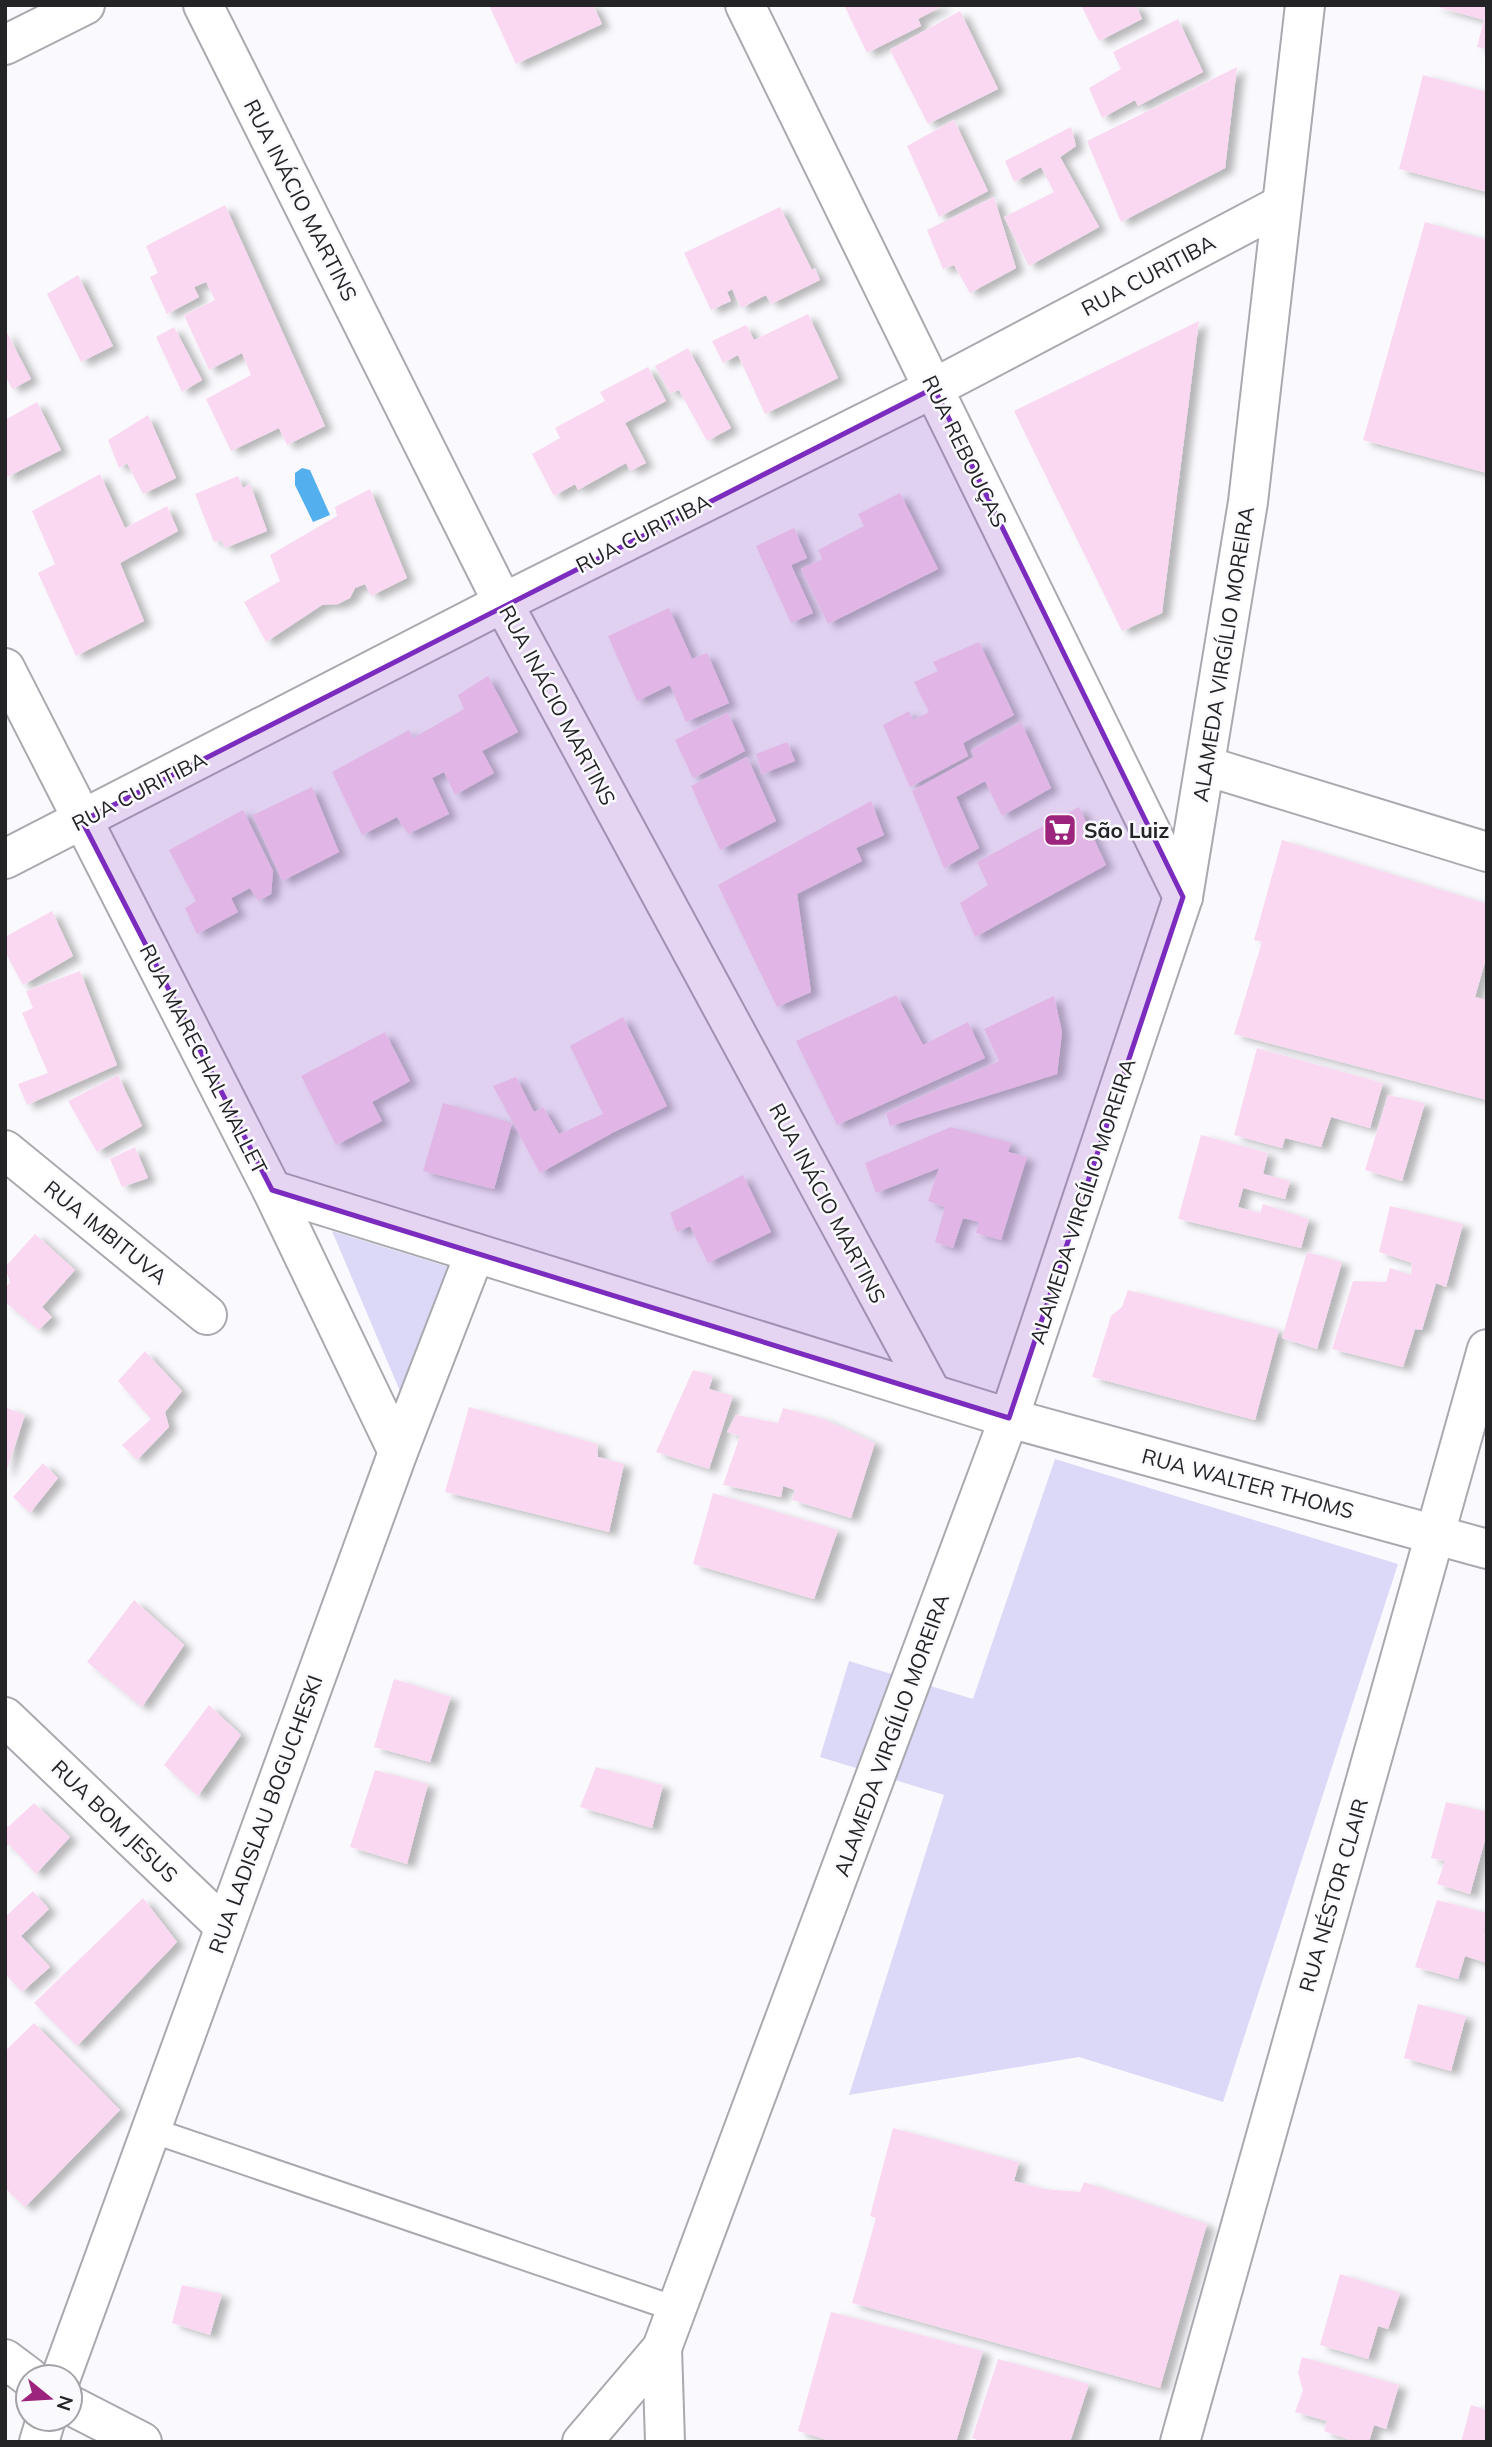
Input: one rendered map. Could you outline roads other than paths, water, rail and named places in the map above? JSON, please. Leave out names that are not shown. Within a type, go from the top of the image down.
[{"type":"main road","points":[[5,45],[85,5]]},
{"type":"main road","name":"RUA INÁCIO MARTINS","points":[[203,5],[503,603],[932,1394]]},
{"type":"main road","name":"RUA REBOUÇAS","points":[[745,5],[1183,897]]},
{"type":"main road","name":"ALAMEDA VIRGÍLIO MOREIRA","points":[[582,2442],[662,2348],[1009,1418],[1183,897],[1248,502],[1305,5]]},
{"type":"main road","name":"RUA CURITIBA","points":[[5,859],[503,603],[934,388],[1281,205]]},
{"type":"main road","name":"RUA MARECHAL MALLET","points":[[5,668],[272,1190],[398,1452]]},
{"type":"main road","points":[[1206,766],[1487,852]]},
{"type":"main road","name":"RUA IMBITUVA","points":[[5,1150],[207,1315]]},
{"type":"main road","name":"RUA WALTER THOMS","points":[[272,1190],[1009,1418],[1487,1549]]},
{"type":"main road","name":"RUA LADISLAU BOGUCHESKI","points":[[66,2363],[398,1452],[475,1253]]},
{"type":"main road","name":"RUA NÉSTOR CLAIR","points":[[1180,2442],[1487,1349]]},
{"type":"main road","name":"RUA BOM JESUS","points":[[5,1717],[224,1926]]},
{"type":"main road","name":"ALAMEDA VIRGÍLIO MOREIRA","points":[[662,2348],[665,2442]]},
{"type":"main road","points":[[84,2412],[142,2442]]},
{"type":"lane","points":[[151,2130],[676,2309]]},
{"type":"water","points":[[302,468],[310,470],[330,515],[313,522],[295,485],[295,473]]},
{"type":"place","name":"São Luiz","points":[[1060,830]]}]
